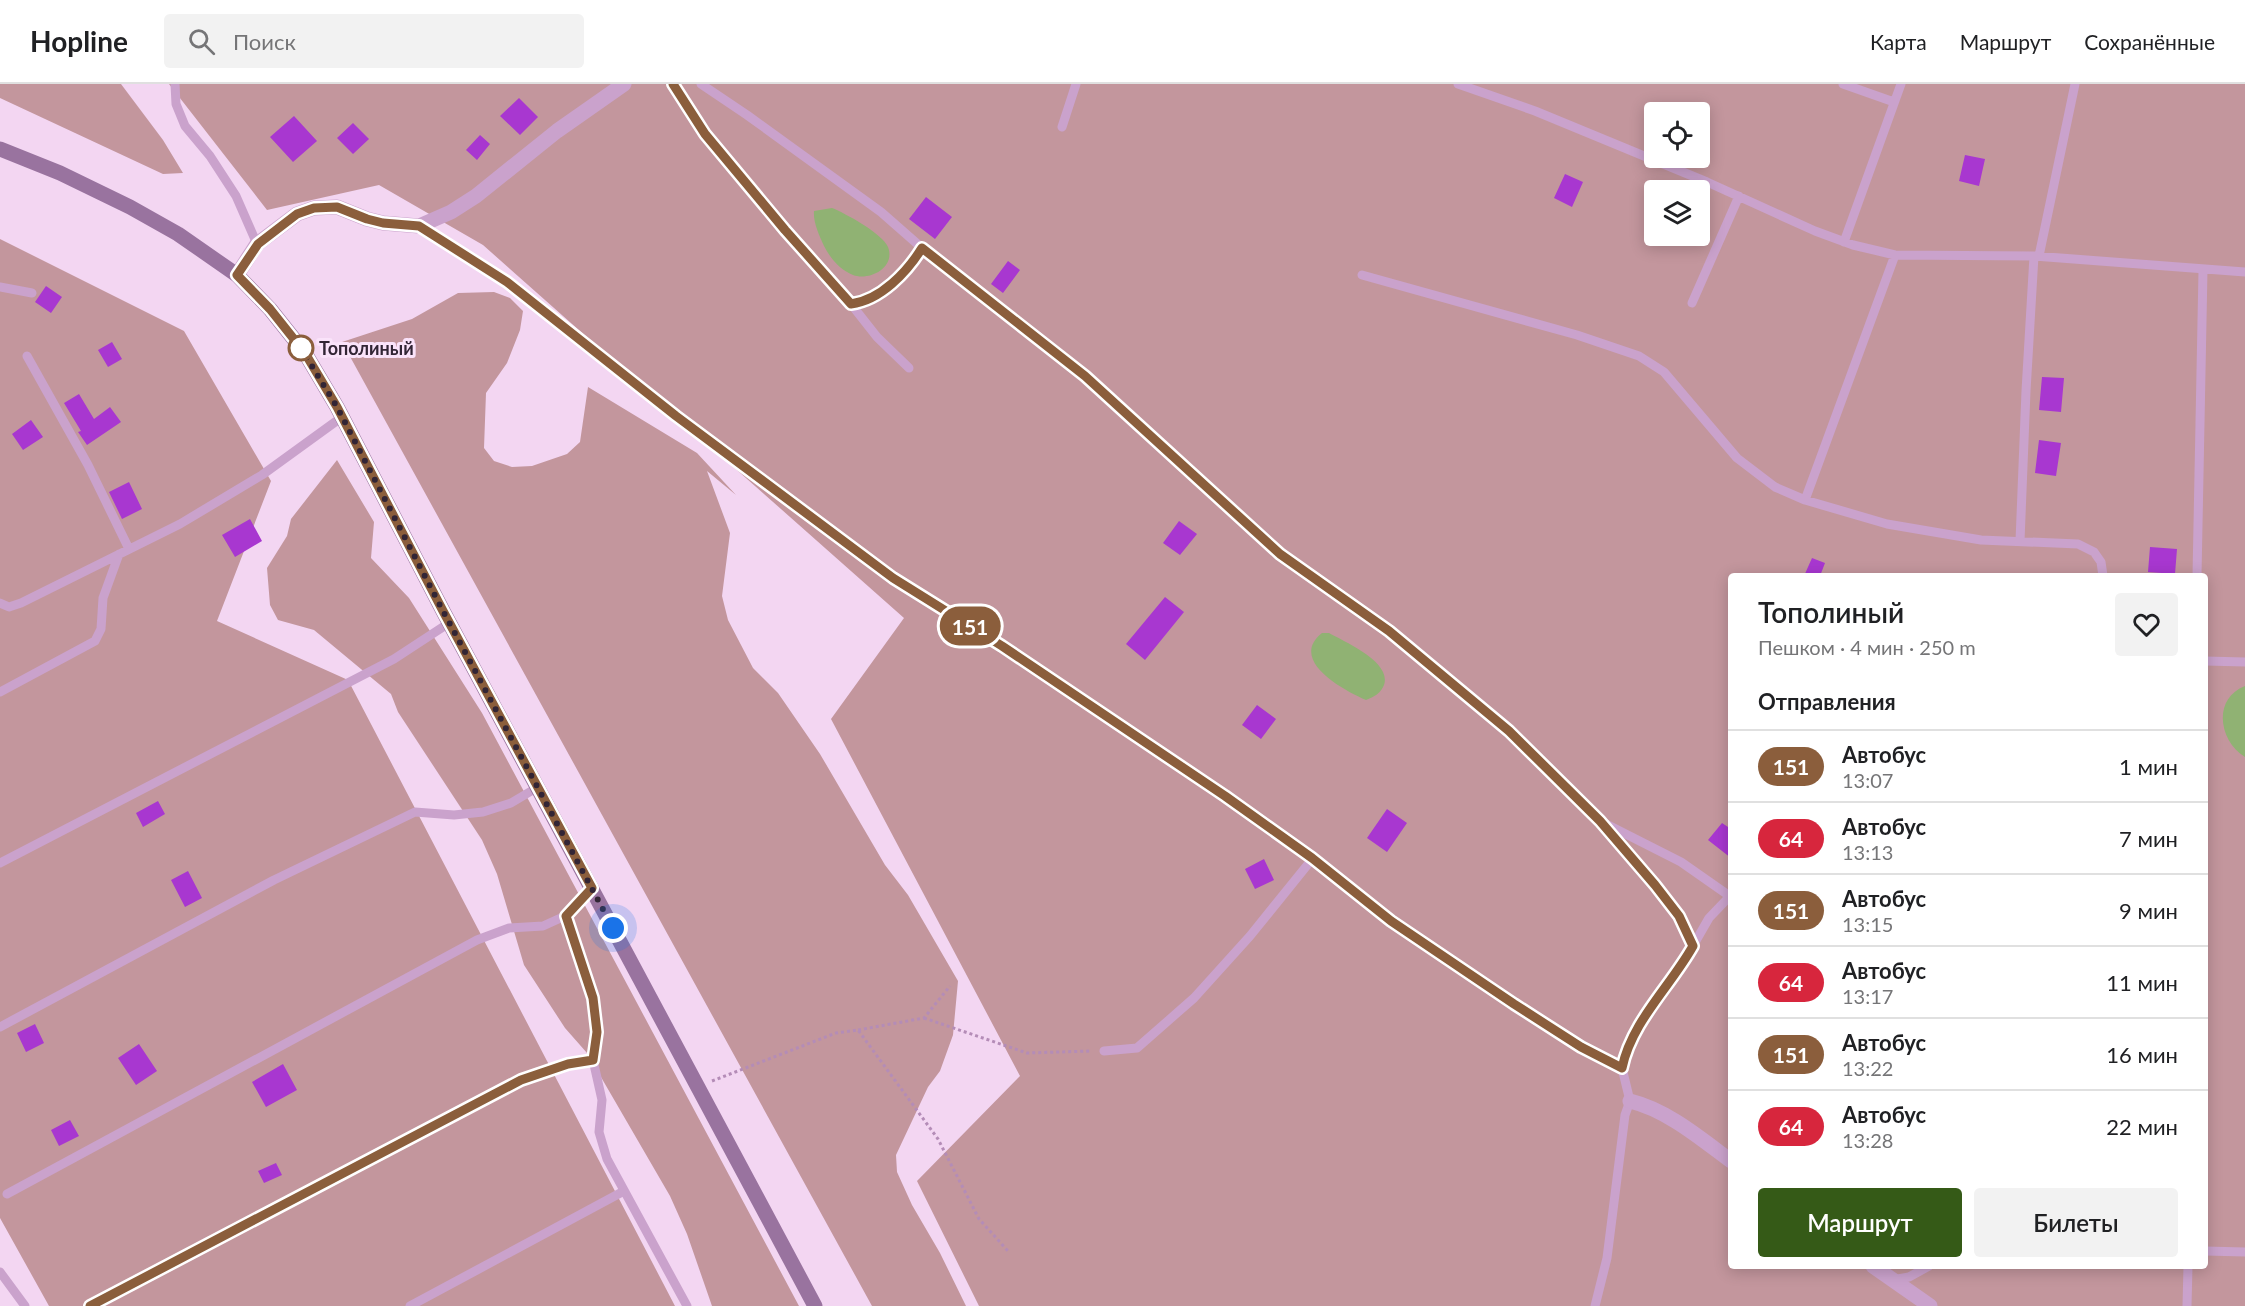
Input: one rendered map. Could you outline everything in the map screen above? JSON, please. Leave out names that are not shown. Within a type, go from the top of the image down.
[{"type":"street","points":[[237,275],[258,244],[297,214],[314,208],[337,207],[375,221],[419,226],[451,212],[476,196],[557,131],[624,84]]},
{"type":"street","points":[[0,149],[60,173],[130,207],[178,234],[237,275],[270,309],[305,353],[342,417],[449,623],[815,1306]]},
{"type":"street","points":[[1629,1101],[1647,1105],[1672,1119],[1728,1159]]},
{"type":"street","points":[[1877,1269],[1930,1306]]},
{"type":"lane","points":[[175,84],[176,104],[185,126],[210,156],[236,196],[258,244]]},
{"type":"lane","points":[[673,84],[705,134],[877,337],[909,368]]},
{"type":"lane","points":[[701,84],[881,212],[922,248],[1085,376],[1280,554],[1389,631],[1509,731],[1600,821],[1679,916],[1693,946]]},
{"type":"lane","points":[[1062,127],[1076,84]]},
{"type":"lane","points":[[1458,84],[1535,111],[1739,196],[1815,231],[1844,242],[1895,255],[2037,256],[2245,272]]},
{"type":"lane","points":[[1843,84],[1894,102]]},
{"type":"lane","points":[[1844,242],[1901,84]]},
{"type":"lane","points":[[2020,541],[2026,391],[2037,256],[2075,84]]},
{"type":"lane","points":[[1692,303],[1739,196]]},
{"type":"lane","points":[[419,226],[507,282],[676,416],[893,578],[1002,646],[1312,858],[1401,927],[1561,1035],[1600,1059],[1622,1068]]},
{"type":"lane","points":[[851,304],[864,302],[887,287],[912,264],[922,248]]},
{"type":"lane","points":[[1805,500],[1895,255]]},
{"type":"lane","points":[[2197,573],[2203,270]]},
{"type":"lane","points":[[1362,275],[1577,335],[1639,356],[1664,372],[1737,458],[1775,487],[1805,500],[1887,524],[1981,540],[2078,544],[2094,552],[2101,562],[2103,573]]},
{"type":"lane","points":[[0,287],[32,293]]},
{"type":"lane","points":[[27,356],[88,465],[129,549]]},
{"type":"lane","points":[[0,603],[9,607],[21,603],[180,524],[262,476],[342,417]]},
{"type":"lane","points":[[0,692],[95,641],[101,629],[103,598],[119,554]]},
{"type":"lane","points":[[0,863],[394,659],[449,623]]},
{"type":"lane","points":[[2208,661],[2245,662]]},
{"type":"lane","points":[[0,1027],[274,880],[415,812],[454,815],[483,812],[511,803],[538,787]]},
{"type":"lane","points":[[1600,821],[1681,862],[1728,894]]},
{"type":"lane","points":[[1104,1050],[1137,1048],[1194,998],[1250,936],[1312,858]]},
{"type":"lane","points":[[7,1194],[477,940],[509,928],[543,926],[566,916],[592,888]]},
{"type":"lane","points":[[1595,1306],[1607,1258],[1625,1115],[1629,1101],[1622,1068],[1625,1053],[1633,1035],[1682,965],[1709,918],[1728,899]]},
{"type":"lane","points":[[566,916],[593,998],[597,1032],[593,1060],[602,1100],[599,1132],[607,1159],[687,1306]]},
{"type":"lane","points":[[90,1306],[521,1080],[568,1064],[593,1060]]},
{"type":"lane","points":[[410,1306],[624,1191]]},
{"type":"lane","points":[[2208,1251],[2245,1252]]},
{"type":"lane","points":[[1892,1280],[1909,1277],[1924,1269]]},
{"type":"lane","points":[[2187,1306],[2188,1269]]},
{"type":"lane","points":[[0,1272],[25,1306]]},
{"type":"path","points":[[924,1018],[950,986]]},
{"type":"path","points":[[697,1087],[836,1033],[924,1018],[1027,1053],[1104,1050]]},
{"type":"path","points":[[858,1030],[938,1139],[979,1219],[1008,1251]]},
{"type":"shaded area","points":[[0,84],[121,84],[163,140],[183,173],[163,174],[0,98]]},
{"type":"shaded area","points":[[169,84],[2245,84],[2245,1306],[979,1306],[917,1181],[1020,1076],[831,719],[904,618],[483,245],[379,185],[267,210]]},
{"type":"shaded area","points":[[832,208],[863,224],[885,242],[889,254],[885,267],[873,274],[859,276],[844,270],[832,259],[815,224],[814,211]]},
{"type":"shaded area","points":[[0,239],[184,331],[271,481],[217,621],[348,680],[675,1306],[49,1306],[0,1218]]},
{"type":"shaded area","points":[[494,292],[510,298],[523,311],[520,330],[507,363],[486,393],[484,448],[494,461],[512,467],[532,466],[567,454],[580,442],[588,387],[697,453],[736,495],[707,471],[730,533],[722,596],[728,620],[753,668],[778,693],[820,754],[885,865],[908,895],[958,981],[953,1035],[940,1071],[928,1087],[896,1155],[897,1172],[912,1205],[940,1253],[966,1306],[872,1306],[342,342],[412,319],[458,293]]},
{"type":"shaded area","points":[[337,460],[374,522],[371,558],[409,598],[482,713],[799,1306],[712,1306],[687,1234],[670,1196],[587,1053],[565,1028],[524,965],[497,874],[482,840],[398,712],[391,694],[314,630],[278,620],[270,605],[267,568],[287,536],[291,519]]},
{"type":"shaded area","points":[[1322,633],[1329,633],[1374,661],[1381,668],[1385,677],[1383,688],[1366,700],[1333,682],[1323,673],[1311,653],[1313,643]]},
{"type":"shaded area","points":[[2245,686],[2245,757],[2229,741],[2223,720],[2227,700],[2234,692]]},
{"type":"building","points":[[519,98],[538,117],[520,135],[500,116]]},
{"type":"building","points":[[294,116],[317,141],[293,162],[270,137]]},
{"type":"building","points":[[353,123],[369,139],[353,154],[337,138]]},
{"type":"building","points":[[480,135],[490,144],[477,160],[466,150]]},
{"type":"building","points":[[1965,155],[1985,159],[1979,186],[1959,181]]},
{"type":"building","points":[[1565,174],[1583,182],[1572,207],[1554,198]]},
{"type":"building","points":[[926,197],[952,217],[935,239],[909,219]]},
{"type":"building","points":[[1008,261],[1020,270],[1003,293],[991,284]]},
{"type":"building","points":[[46,286],[62,297],[51,313],[35,302]]},
{"type":"building","points":[[112,342],[122,359],[108,367],[98,350]]},
{"type":"building","points":[[2042,377],[2064,378],[2061,412],[2039,410]]},
{"type":"building","points":[[79,394],[94,419],[110,407],[121,422],[87,445],[64,403]]},
{"type":"building","points":[[31,420],[43,437],[23,450],[12,434]]},
{"type":"building","points":[[2039,440],[2061,443],[2056,476],[2035,473]]},
{"type":"building","points":[[129,482],[142,509],[122,519],[109,492]]},
{"type":"building","points":[[250,519],[262,541],[235,557],[222,535]]},
{"type":"building","points":[[1179,521],[1197,534],[1180,555],[1163,543]]},
{"type":"building","points":[[2150,547],[2177,549],[2175,573],[2148,572]]},
{"type":"building","points":[[1812,558],[1825,563],[1821,573],[1805,573]]},
{"type":"building","points":[[1165,597],[1184,612],[1145,660],[1126,644]]},
{"type":"building","points":[[1257,705],[1276,719],[1261,739],[1242,725]]},
{"type":"building","points":[[158,801],[165,814],[143,827],[136,813]]},
{"type":"building","points":[[1387,809],[1407,823],[1387,852],[1367,838]]},
{"type":"building","points":[[1722,823],[1728,827],[1728,856],[1708,840]]},
{"type":"building","points":[[1264,859],[1274,880],[1255,889],[1245,869]]},
{"type":"building","points":[[188,871],[202,898],[185,907],[171,880]]},
{"type":"building","points":[[35,1024],[44,1043],[26,1052],[17,1033]]},
{"type":"building","points":[[139,1044],[157,1071],[136,1085],[118,1058]]},
{"type":"building","points":[[283,1064],[297,1090],[266,1107],[252,1082]]},
{"type":"building","points":[[70,1120],[79,1136],[59,1146],[51,1130]]},
{"type":"building","points":[[276,1163],[282,1175],[264,1183],[258,1171]]},
{"type":"bus line","name":"151","points":[[90,1306],[521,1080],[553,1068],[593,1060],[597,1032],[593,998],[566,916],[592,888],[443,611],[337,407],[305,353],[270,309],[237,275],[258,244],[297,214],[314,208],[337,207],[383,223],[419,226],[467,255],[507,282],[676,416],[893,578],[1002,646],[1225,796],[1312,858],[1391,921],[1600,1059],[1622,1068],[1625,1053],[1633,1035],[1693,946],[1679,916],[1655,885],[1600,821],[1538,757],[1389,631],[1280,554],[1085,376],[922,248],[912,264],[887,287],[864,302],[851,304],[785,230],[705,134],[673,84]]},
{"type":"place","name":"Тополиный","points":[[301,348]]},
{"type":"route","points":[[301,348],[337,407],[443,611],[613,928]]}]
